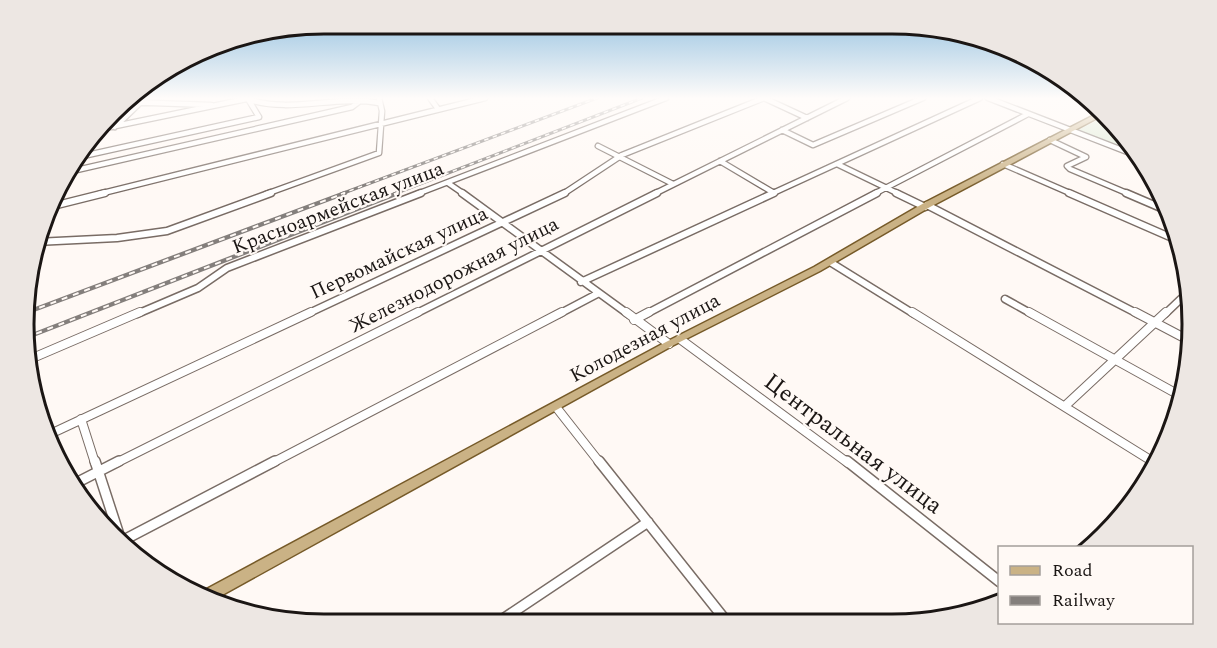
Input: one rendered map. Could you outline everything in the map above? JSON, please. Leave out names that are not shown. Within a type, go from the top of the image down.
[{"type":"main road","name":"Колодезная улица","points":[[215,592],[669,344],[830,262],[926,206],[1072,128]]},
{"type":"street","points":[[89,155],[208,128]]},
{"type":"street","points":[[79,169],[259,128]]},
{"type":"street","points":[[61,204],[357,128]]},
{"type":"street","points":[[47,241],[117,238],[167,231],[379,153],[381,128]]},
{"type":"street","name":"Красноармейская улица","points":[[36,356],[198,288],[227,268],[588,128]]},
{"type":"street","name":"Первомайская улица","points":[[56,431],[562,195],[620,157],[690,128]]},
{"type":"street","name":"Железнодорожная улица","points":[[80,481],[786,128]]},
{"type":"street","points":[[782,130],[813,145],[852,128]]},
{"type":"street","points":[[581,282],[914,128]]},
{"type":"street","points":[[634,320],[1001,128]]},
{"type":"street","points":[[1064,128],[1125,151]]},
{"type":"street","points":[[1050,140],[1086,157],[1067,166],[1070,170],[1157,207]]},
{"type":"street","points":[[598,146],[673,184]]},
{"type":"street","points":[[720,161],[774,193]]},
{"type":"street","points":[[837,164],[926,206],[1182,337]]},
{"type":"street","points":[[1003,164],[1169,237]]},
{"type":"street","points":[[448,183],[597,294],[669,344]]},
{"type":"street","points":[[830,262],[1149,459]]},
{"type":"street","points":[[129,538],[597,294]]},
{"type":"street","points":[[1065,406],[1181,298]]},
{"type":"street","points":[[1005,299],[1174,392]]},
{"type":"street","name":"Центральная улица","points":[[680,339],[846,461],[998,581]]},
{"type":"street","points":[[556,407],[721,614]]},
{"type":"street","points":[[81,419],[116,526]]},
{"type":"street","points":[[510,614],[648,522]]},
{"type":"green space","points":[[1082,128],[1107,128],[1124,149],[1076,131]]},
{"type":"railway","points":[[341,194],[516,128]]},
{"type":"railway","points":[[394,194],[564,128]]},
{"type":"railway","points":[[35,309],[345,193]]},
{"type":"railway","points":[[35,334],[398,193]]}]
